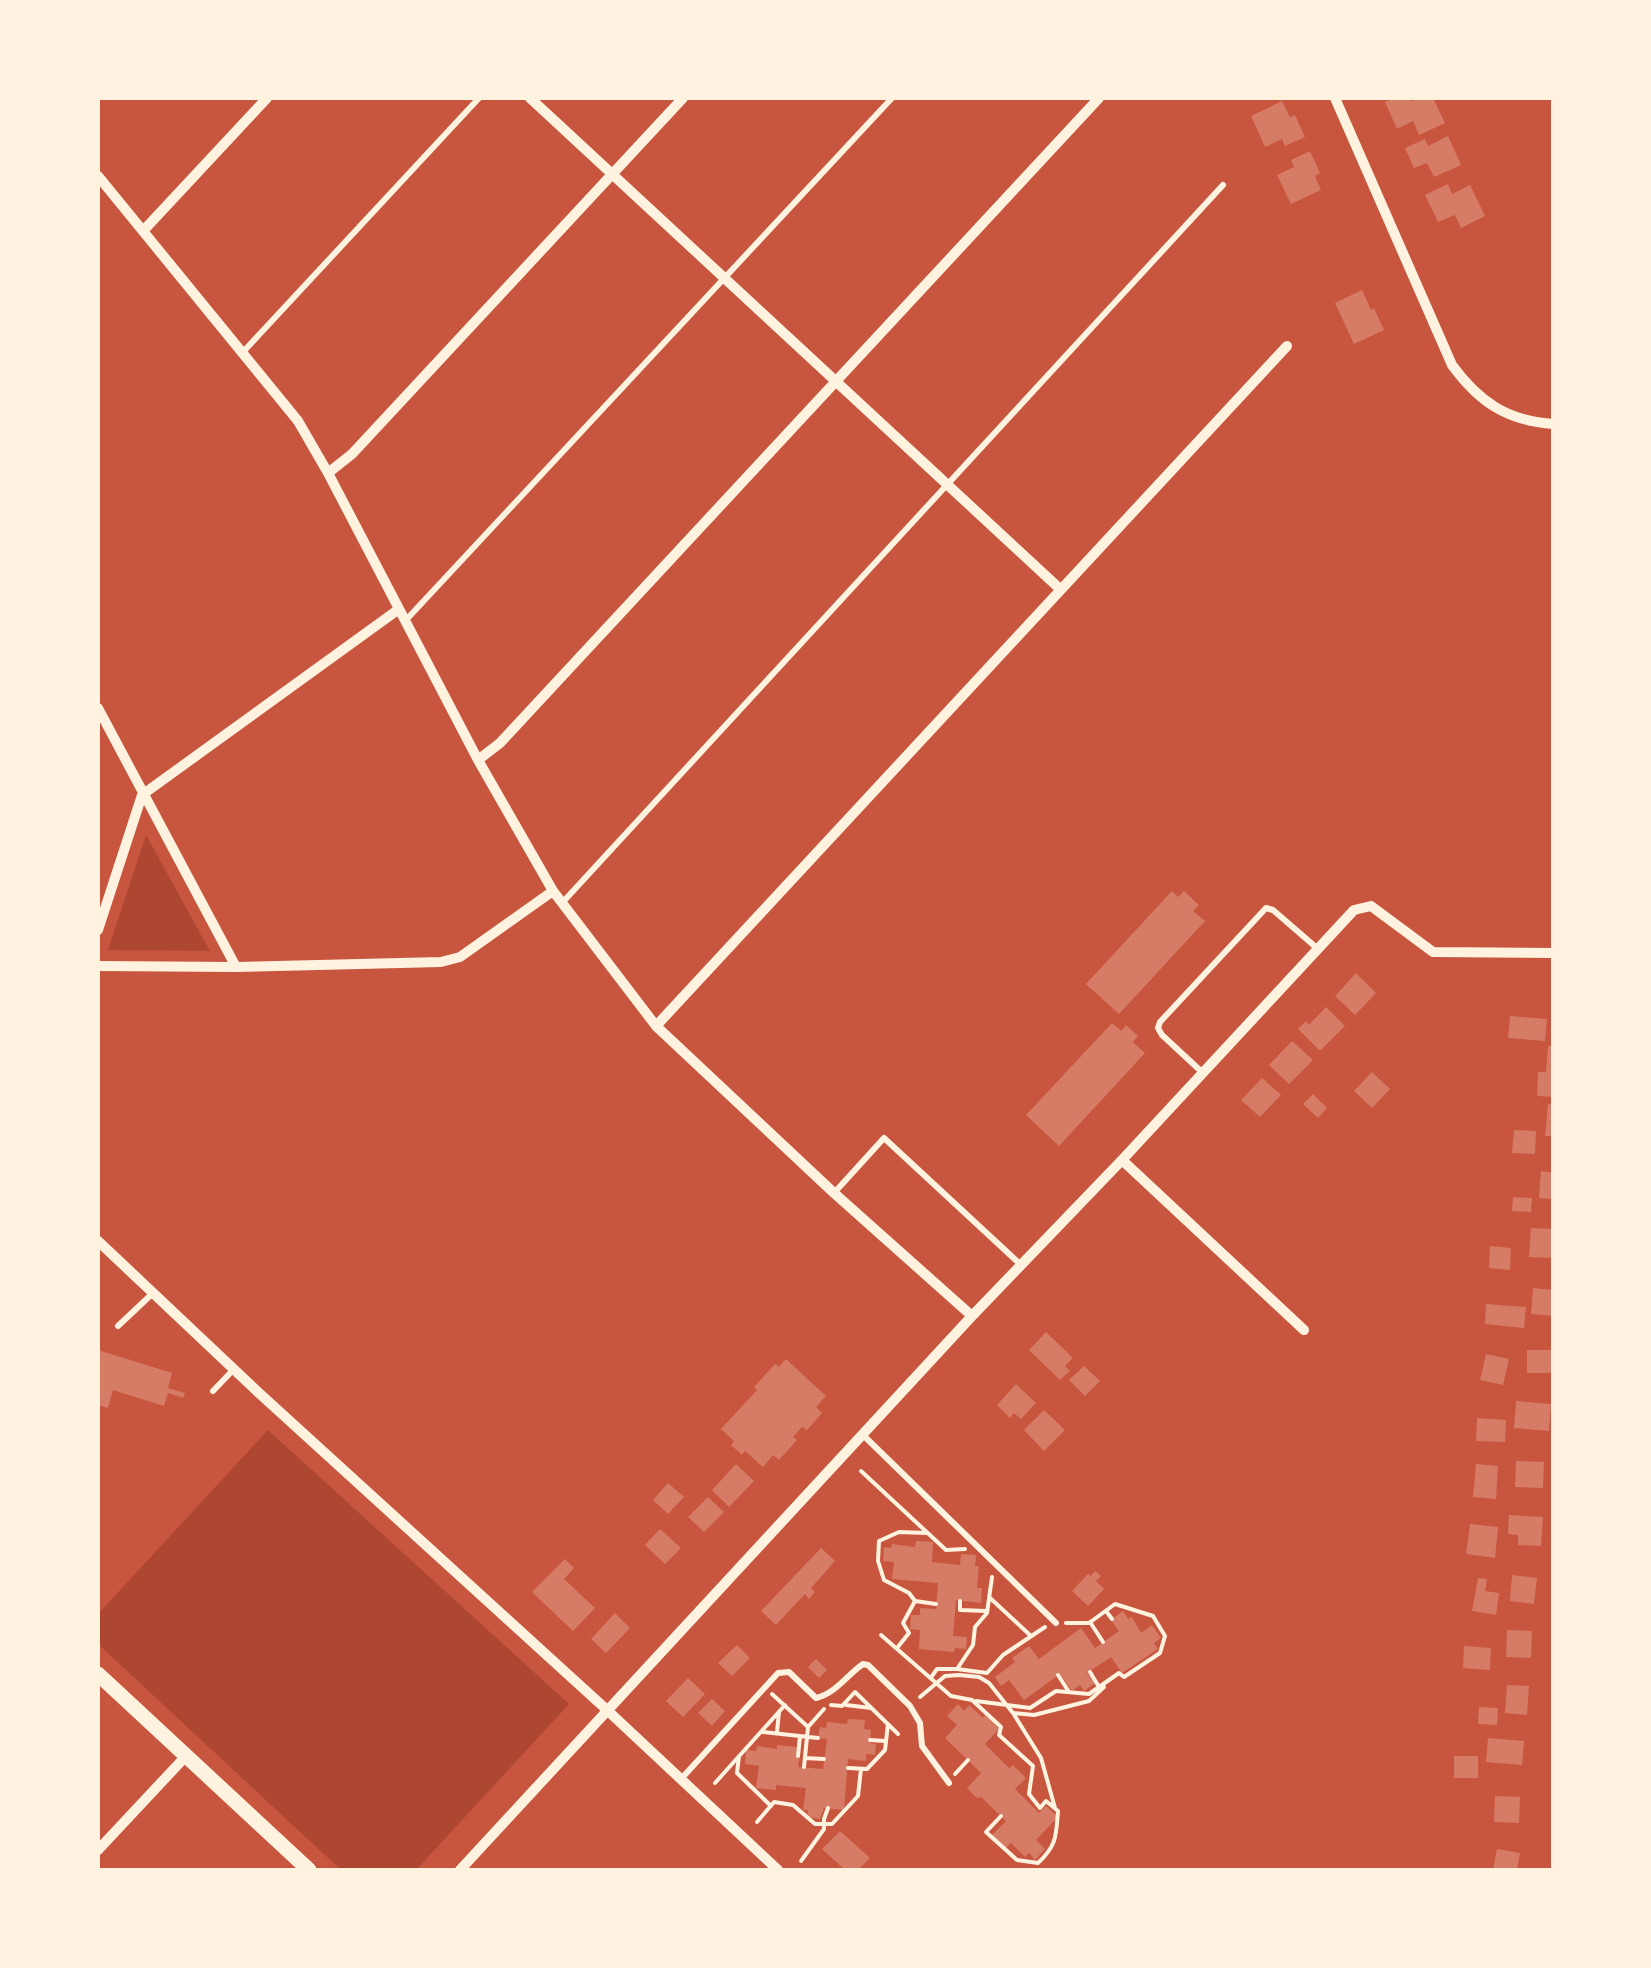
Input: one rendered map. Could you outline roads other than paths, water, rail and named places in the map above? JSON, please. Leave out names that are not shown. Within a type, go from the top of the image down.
[{"type":"main road","points":[[98,1674],[309,1870]]},
{"type":"street","points":[[143,232],[267,98]]},
{"type":"street","points":[[530,98],[1060,590]]},
{"type":"street","points":[[328,473],[352,454],[683,98]]},
{"type":"street","points":[[478,760],[500,744],[1098,98]]},
{"type":"street","points":[[1335,98],[1452,365],[1477,395],[1493,407],[1509,415],[1554,424]]},
{"type":"street","points":[[98,176],[298,421],[478,760],[554,891],[656,1026],[972,1316]]},
{"type":"street","points":[[656,1026],[1287,346]]},
{"type":"street","points":[[98,930],[142,795],[399,609]]},
{"type":"street","points":[[98,708],[236,967]]},
{"type":"street","points":[[98,966],[441,962],[460,957],[554,891]]},
{"type":"street","points":[[460,1870],[1347,916],[1362,906],[1371,906],[1432,952],[1554,954]]},
{"type":"street","points":[[1122,1160],[1304,1330]]},
{"type":"street","points":[[98,1241],[778,1870]]},
{"type":"street","points":[[98,1850],[186,1756]]},
{"type":"lane","points":[[243,352],[479,98]]},
{"type":"lane","points":[[404,621],[892,98]]},
{"type":"lane","points":[[562,903],[1223,185]]},
{"type":"lane","points":[[1203,1073],[1162,1034],[1160,1022],[1266,908],[1318,949]]},
{"type":"lane","points":[[834,1192],[884,1138],[1021,1265]]},
{"type":"lane","points":[[118,1326],[152,1293]]},
{"type":"lane","points":[[213,1391],[234,1370]]},
{"type":"lane","points":[[864,1434],[1055,1623]]},
{"type":"lane","points":[[680,1780],[778,1673],[788,1672],[820,1698],[863,1664],[910,1706],[920,1724],[922,1746],[949,1782]]}]
